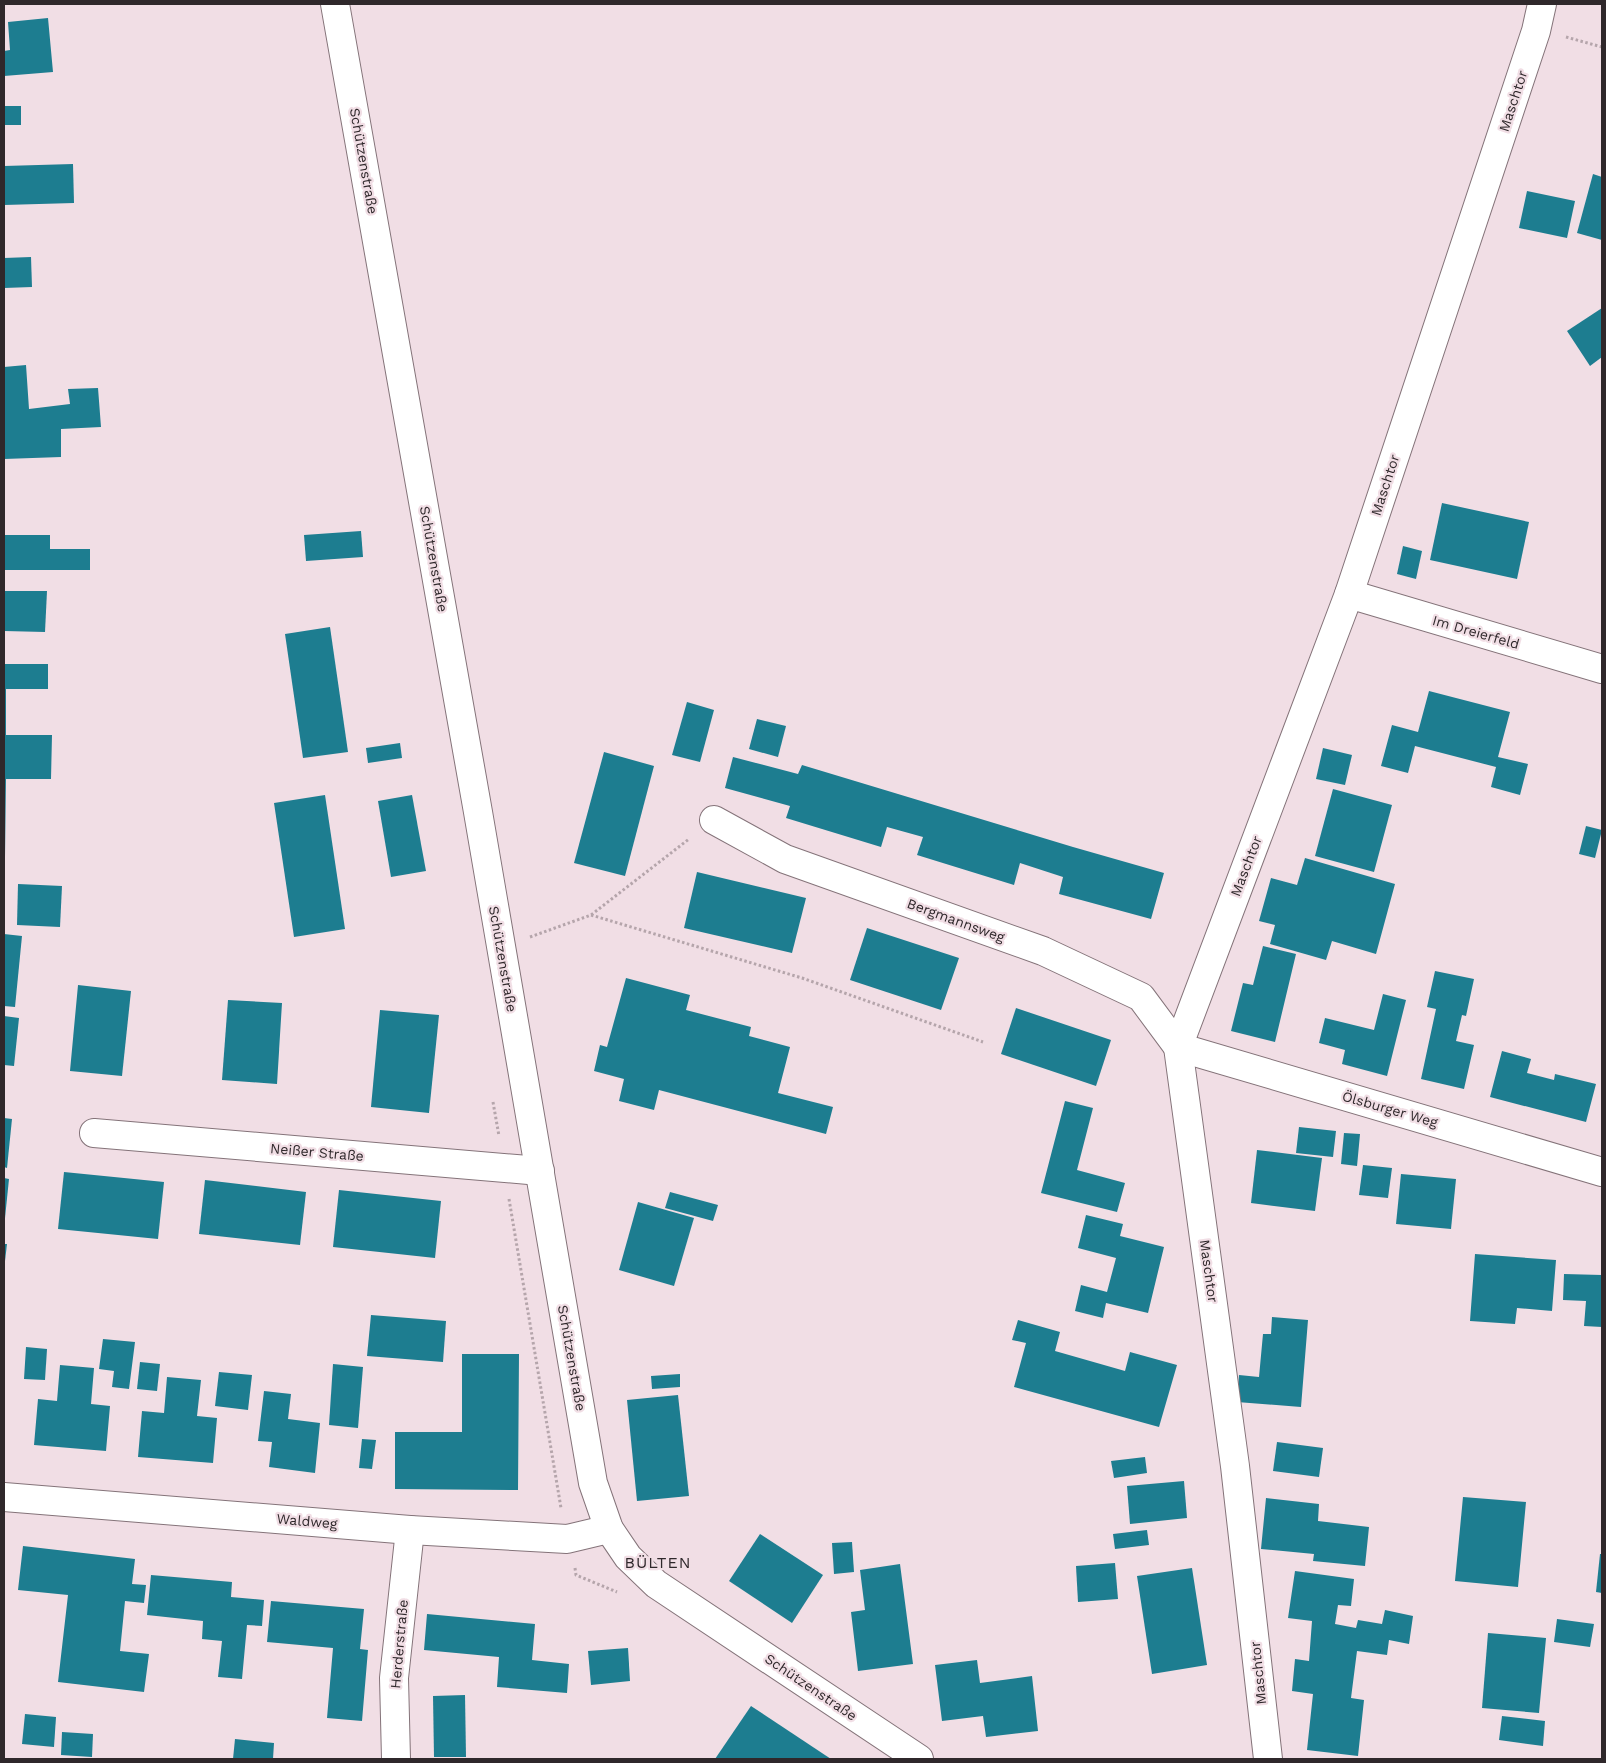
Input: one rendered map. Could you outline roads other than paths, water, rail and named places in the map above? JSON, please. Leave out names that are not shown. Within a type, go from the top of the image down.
[{"type":"street","name":"Schützenstraße","points":[[335,4],[393,322],[593,1482],[609,1529],[628,1558],[656,1584],[919,1759]]},
{"type":"street","name":"Maschtor","points":[[1268,1759],[1235,1466],[1178,1047],[1349,594],[1536,31],[1542,4]]},
{"type":"street","name":"Im Dreierfeld","points":[[1349,594],[1602,669]]},
{"type":"street","name":"Bergmannsweg","points":[[714,820],[785,859],[1043,951],[1141,997],[1178,1047]]},
{"type":"street","name":"Ölsburger Weg","points":[[1178,1047],[1602,1172]]},
{"type":"street","name":"Neißer Straße","points":[[94,1133],[540,1171]]},
{"type":"street","name":"Waldweg","points":[[4,1497],[410,1530],[567,1540],[609,1529]]},
{"type":"street","name":"Herderstraße","points":[[396,1759],[394,1678],[410,1530]]},
{"type":"district","name":"BÜLTEN","points":[[658,1562]]}]
